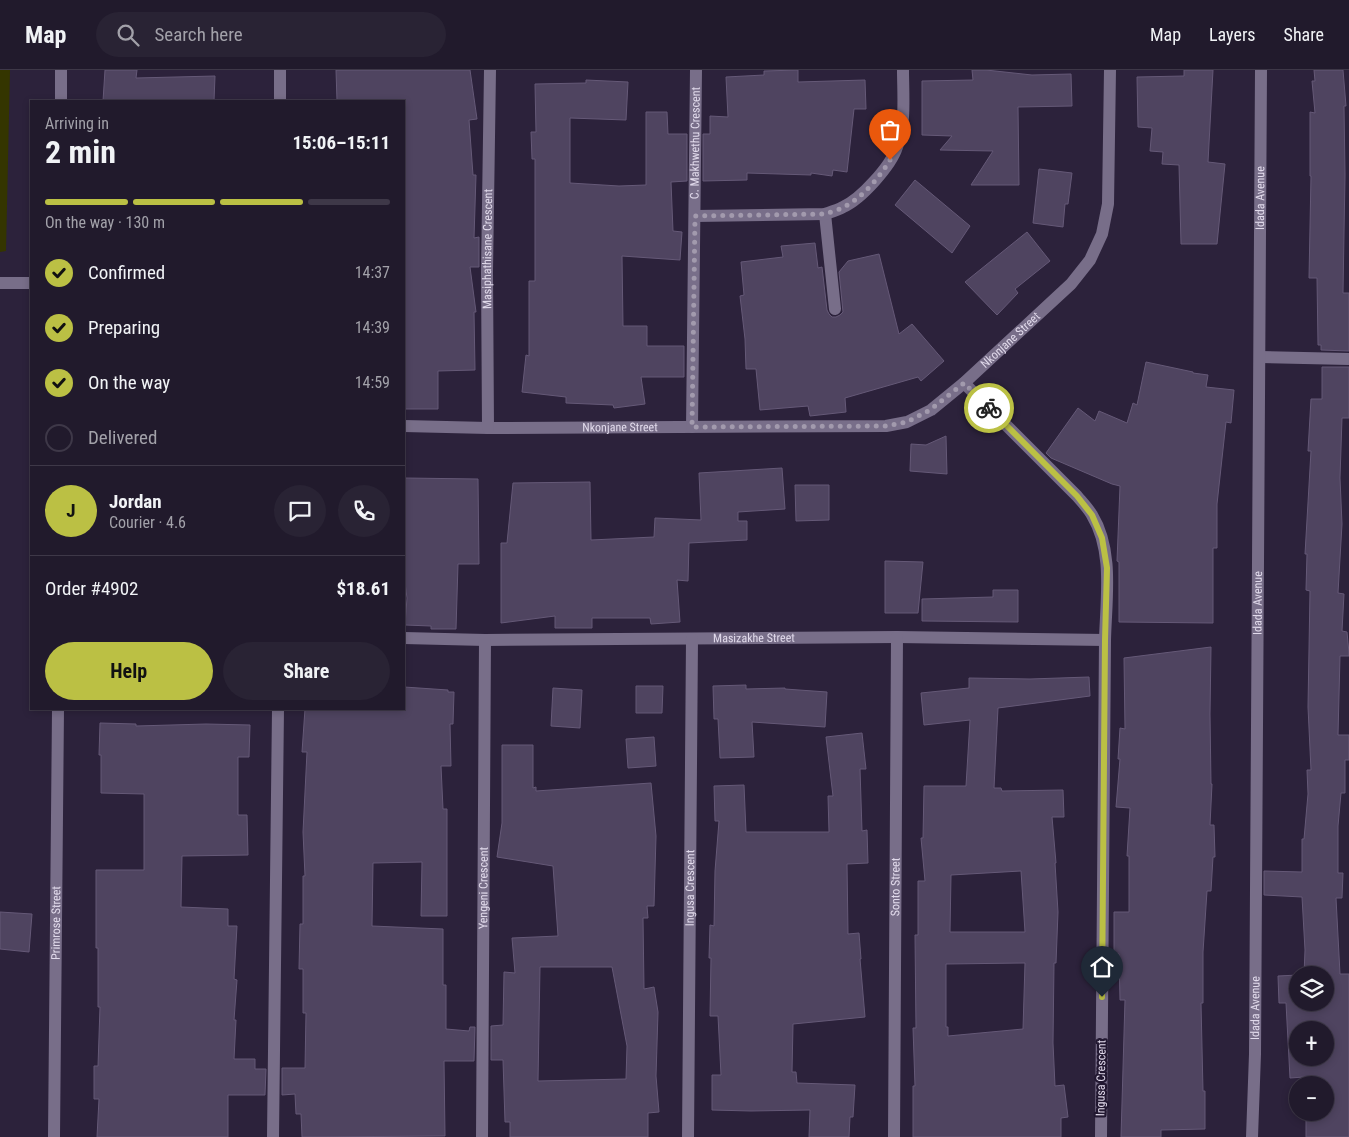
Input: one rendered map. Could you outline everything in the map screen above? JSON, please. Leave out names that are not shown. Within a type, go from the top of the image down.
[{"type":"street","points":[[60,100],[61,70]]},
{"type":"street","points":[[280,70],[280,100]]},
{"type":"street","name":"Masiphathisane Crescent","points":[[488,428],[487,272],[490,70]]},
{"type":"street","name":"C. Makhwethu Crescent","points":[[692,427],[696,70]]},
{"type":"street","name":"C. Makhwethu Crescent","points":[[695,216],[825,214],[844,207],[863,194],[883,171],[897,148],[903,121],[903,70]]},
{"type":"street","name":"Nkonjane Street","points":[[405,426],[488,428],[886,426],[907,422],[930,410],[964,383],[1071,284],[1090,260],[1102,234],[1108,204],[1110,70]]},
{"type":"street","name":"Idada Avenue","points":[[1252,1137],[1255,1054],[1261,70]]},
{"type":"street","points":[[825,214],[835,309]]},
{"type":"street","points":[[0,283],[30,283]]},
{"type":"street","points":[[1260,357],[1349,359]]},
{"type":"street","name":"Ingusa Crescent","points":[[964,383],[1077,496],[1092,515],[1102,538],[1107,568],[1101,1137]]},
{"type":"street","name":"Masizakhe Street","points":[[405,638],[485,640],[897,637],[1105,640]]},
{"type":"street","name":"Sonto Street","points":[[894,1137],[897,637]]},
{"type":"street","name":"Ingusa Crescent","points":[[688,1137],[692,638]]},
{"type":"street","name":"Yengeni Crescent","points":[[482,1137],[485,640]]},
{"type":"street","name":"Primrose Street","points":[[54,1137],[58,710]]},
{"type":"street","points":[[273,1137],[278,710]]},
{"type":"shaded area","points":[[0,70],[10,70],[6,251],[0,252]]},
{"type":"building","points":[[105,70],[137,70],[136,78],[215,76],[214,100],[103,100]]},
{"type":"building","points":[[336,70],[470,70],[477,119],[469,120],[473,175],[476,175],[474,238],[479,237],[479,267],[470,267],[476,312],[474,312],[475,370],[438,371],[438,409],[405,409],[405,100],[337,100]]},
{"type":"building","points":[[798,70],[798,82],[865,80],[866,109],[854,109],[847,172],[833,170],[832,176],[811,173],[811,175],[747,173],[747,180],[703,181],[703,134],[710,134],[710,116],[728,117],[726,77],[764,75],[764,71]]},
{"type":"building","points":[[972,70],[1032,75],[1071,74],[1072,106],[1018,107],[1019,185],[971,185],[993,151],[940,150],[952,136],[922,135],[922,81],[973,80]]},
{"type":"building","points":[[1184,70],[1213,70],[1208,162],[1225,164],[1217,244],[1181,244],[1179,165],[1162,164],[1163,152],[1150,151],[1152,128],[1138,127],[1137,77],[1184,76]]},
{"type":"building","points":[[1314,70],[1343,70],[1346,106],[1344,106],[1343,293],[1349,293],[1349,351],[1321,350],[1321,345],[1318,345],[1317,278],[1309,278],[1310,112],[1315,113],[1312,81],[1315,81]]},
{"type":"building","points":[[586,80],[628,82],[626,120],[570,118],[570,183],[619,186],[646,185],[646,112],[667,112],[668,134],[687,134],[687,181],[671,182],[673,231],[682,232],[680,260],[622,256],[623,326],[647,326],[647,346],[684,346],[684,377],[641,377],[645,404],[614,408],[613,405],[566,403],[566,397],[522,392],[526,355],[529,356],[529,281],[535,281],[535,159],[532,159],[531,132],[536,132],[535,84],[586,83]]},
{"type":"building","points":[[1039,169],[1072,173],[1068,204],[1065,204],[1063,227],[1033,223]]},
{"type":"building","points":[[915,180],[970,226],[952,253],[895,205]]},
{"type":"building","points":[[1027,232],[1050,261],[1015,289],[1018,293],[997,315],[965,282]]},
{"type":"building","points":[[815,243],[818,268],[822,267],[827,310],[832,317],[836,317],[843,312],[839,272],[848,261],[879,254],[899,334],[912,324],[944,361],[921,381],[918,377],[845,398],[846,412],[810,416],[808,406],[760,410],[756,369],[746,369],[740,296],[744,295],[741,262],[783,257],[781,246]]},
{"type":"building","points":[[1146,362],[1208,375],[1206,387],[1234,390],[1231,423],[1226,422],[1217,504],[1217,548],[1213,548],[1213,623],[1119,622],[1119,562],[1117,561],[1120,486],[1051,458],[1046,453],[1078,408],[1095,421],[1099,411],[1127,423],[1133,403],[1137,405]]},
{"type":"building","points":[[1322,367],[1349,367],[1349,418],[1342,418],[1340,478],[1342,524],[1338,593],[1344,594],[1342,631],[1347,632],[1349,656],[1340,656],[1338,735],[1349,735],[1349,760],[1345,760],[1345,793],[1341,793],[1338,826],[1338,873],[1343,873],[1342,898],[1336,898],[1340,974],[1349,974],[1349,1137],[1306,1137],[1306,1121],[1334,1121],[1334,1076],[1290,1076],[1289,1066],[1334,1066],[1334,1021],[1289,1021],[1289,1059],[1286,1003],[1279,1003],[1278,976],[1289,975],[1289,1011],[1334,1011],[1334,966],[1304,966],[1302,897],[1264,895],[1264,871],[1302,872],[1302,839],[1304,839],[1308,794],[1307,770],[1311,770],[1308,707],[1310,591],[1306,590],[1307,554],[1305,554],[1311,451],[1308,451],[1311,399],[1322,399]]},
{"type":"building","points":[[946,436],[947,474],[910,471],[911,444],[926,445]]},
{"type":"building","points":[[782,468],[785,509],[738,512],[738,521],[747,521],[747,540],[689,543],[688,581],[677,580],[680,622],[651,624],[650,618],[592,618],[592,628],[555,628],[555,616],[501,623],[501,543],[507,543],[513,483],[590,482],[591,540],[654,537],[655,518],[701,520],[699,473]]},
{"type":"building","points":[[405,478],[478,479],[479,564],[458,564],[456,629],[431,629],[431,626],[405,625],[407,598],[405,583]]},
{"type":"building","points":[[795,485],[829,485],[829,520],[796,521]]},
{"type":"building","points":[[885,561],[923,562],[918,613],[885,613]]},
{"type":"building","points":[[993,590],[1018,590],[1018,622],[922,621],[922,599],[993,597]]},
{"type":"building","points":[[1211,647],[1212,784],[1210,825],[1214,825],[1215,857],[1213,857],[1211,891],[1207,891],[1203,952],[1203,1003],[1201,1003],[1205,1129],[1161,1130],[1161,1137],[1121,1137],[1125,1000],[1120,1000],[1119,954],[1114,954],[1114,912],[1129,912],[1129,856],[1127,856],[1130,808],[1116,807],[1120,759],[1118,759],[1120,728],[1125,729],[1124,658]]},
{"type":"building","points":[[1089,677],[1090,696],[998,708],[994,788],[1001,788],[1002,791],[1063,790],[1064,817],[1052,817],[1058,912],[1056,963],[1054,963],[1053,1043],[1055,1086],[1064,1085],[1068,1117],[1061,1118],[1061,1137],[913,1137],[913,1086],[915,1086],[913,1028],[916,1028],[915,935],[918,935],[918,881],[925,881],[921,838],[923,838],[924,786],[966,786],[970,720],[924,725],[921,693],[969,688],[969,678],[1030,679]],"holes":[[[1021,871],[1025,932],[950,932],[951,875]],[[1025,963],[1023,1029],[948,1036],[948,1027],[946,1027],[946,964]]]},
{"type":"building","points":[[746,685],[746,689],[785,688],[827,692],[825,727],[752,722],[754,757],[720,758],[718,719],[714,719],[713,686]]},
{"type":"building","points":[[636,686],[663,686],[662,713],[636,713]]},
{"type":"building","points":[[405,687],[454,692],[453,724],[450,724],[451,766],[441,766],[443,809],[447,809],[447,916],[421,916],[422,862],[373,863],[372,926],[443,929],[443,985],[446,985],[446,1029],[469,1031],[470,1027],[475,1027],[474,1061],[444,1061],[445,1136],[302,1137],[301,1114],[296,1114],[295,1094],[282,1095],[282,1068],[305,1068],[306,1013],[303,1013],[303,969],[299,969],[300,924],[303,924],[303,876],[305,876],[303,832],[307,752],[302,752],[305,710],[405,710]]},
{"type":"building","points":[[553,688],[582,690],[580,728],[551,726]]},
{"type":"building","points":[[100,723],[136,724],[136,726],[250,725],[249,757],[238,757],[238,815],[247,815],[248,855],[182,856],[181,907],[228,909],[228,926],[237,926],[234,979],[237,980],[234,1059],[255,1059],[255,1069],[266,1069],[265,1095],[228,1095],[228,1137],[97,1137],[99,1099],[94,1099],[94,1066],[98,1066],[100,1007],[98,1007],[98,948],[96,948],[96,870],[144,870],[144,794],[101,793]]},
{"type":"building","points":[[862,733],[866,769],[860,769],[862,831],[867,830],[868,863],[847,864],[848,934],[859,933],[865,1017],[793,1024],[792,1072],[796,1072],[797,1083],[855,1085],[853,1117],[850,1117],[849,1137],[809,1137],[810,1110],[712,1110],[712,1075],[721,1075],[718,1016],[710,1016],[710,925],[714,926],[715,871],[719,821],[715,821],[714,786],[744,785],[746,832],[829,832],[828,796],[833,796],[826,737]]},
{"type":"building","points":[[654,737],[656,766],[628,768],[626,739]]},
{"type":"building","points":[[502,745],[533,745],[533,788],[536,787],[536,791],[651,783],[656,836],[654,906],[647,906],[648,918],[643,918],[644,989],[654,987],[658,1012],[656,1076],[659,1112],[648,1113],[648,1137],[510,1137],[510,1122],[505,1122],[503,1060],[491,1060],[491,1026],[503,1025],[504,972],[515,973],[512,938],[558,936],[553,866],[497,857],[502,823]],"holes":[[[540,967],[612,967],[627,1046],[626,1079],[538,1081]]]},
{"type":"building","points":[[0,912],[32,914],[29,952],[0,949]]},
{"type":"way so far","points":[[890,160],[863,194],[844,207],[825,214],[695,216],[692,427],[886,426],[907,422],[930,410],[964,383],[989,408]]},
{"type":"route","points":[[989,408],[1077,496],[1092,515],[1102,538],[1107,568],[1102,997]]}]
